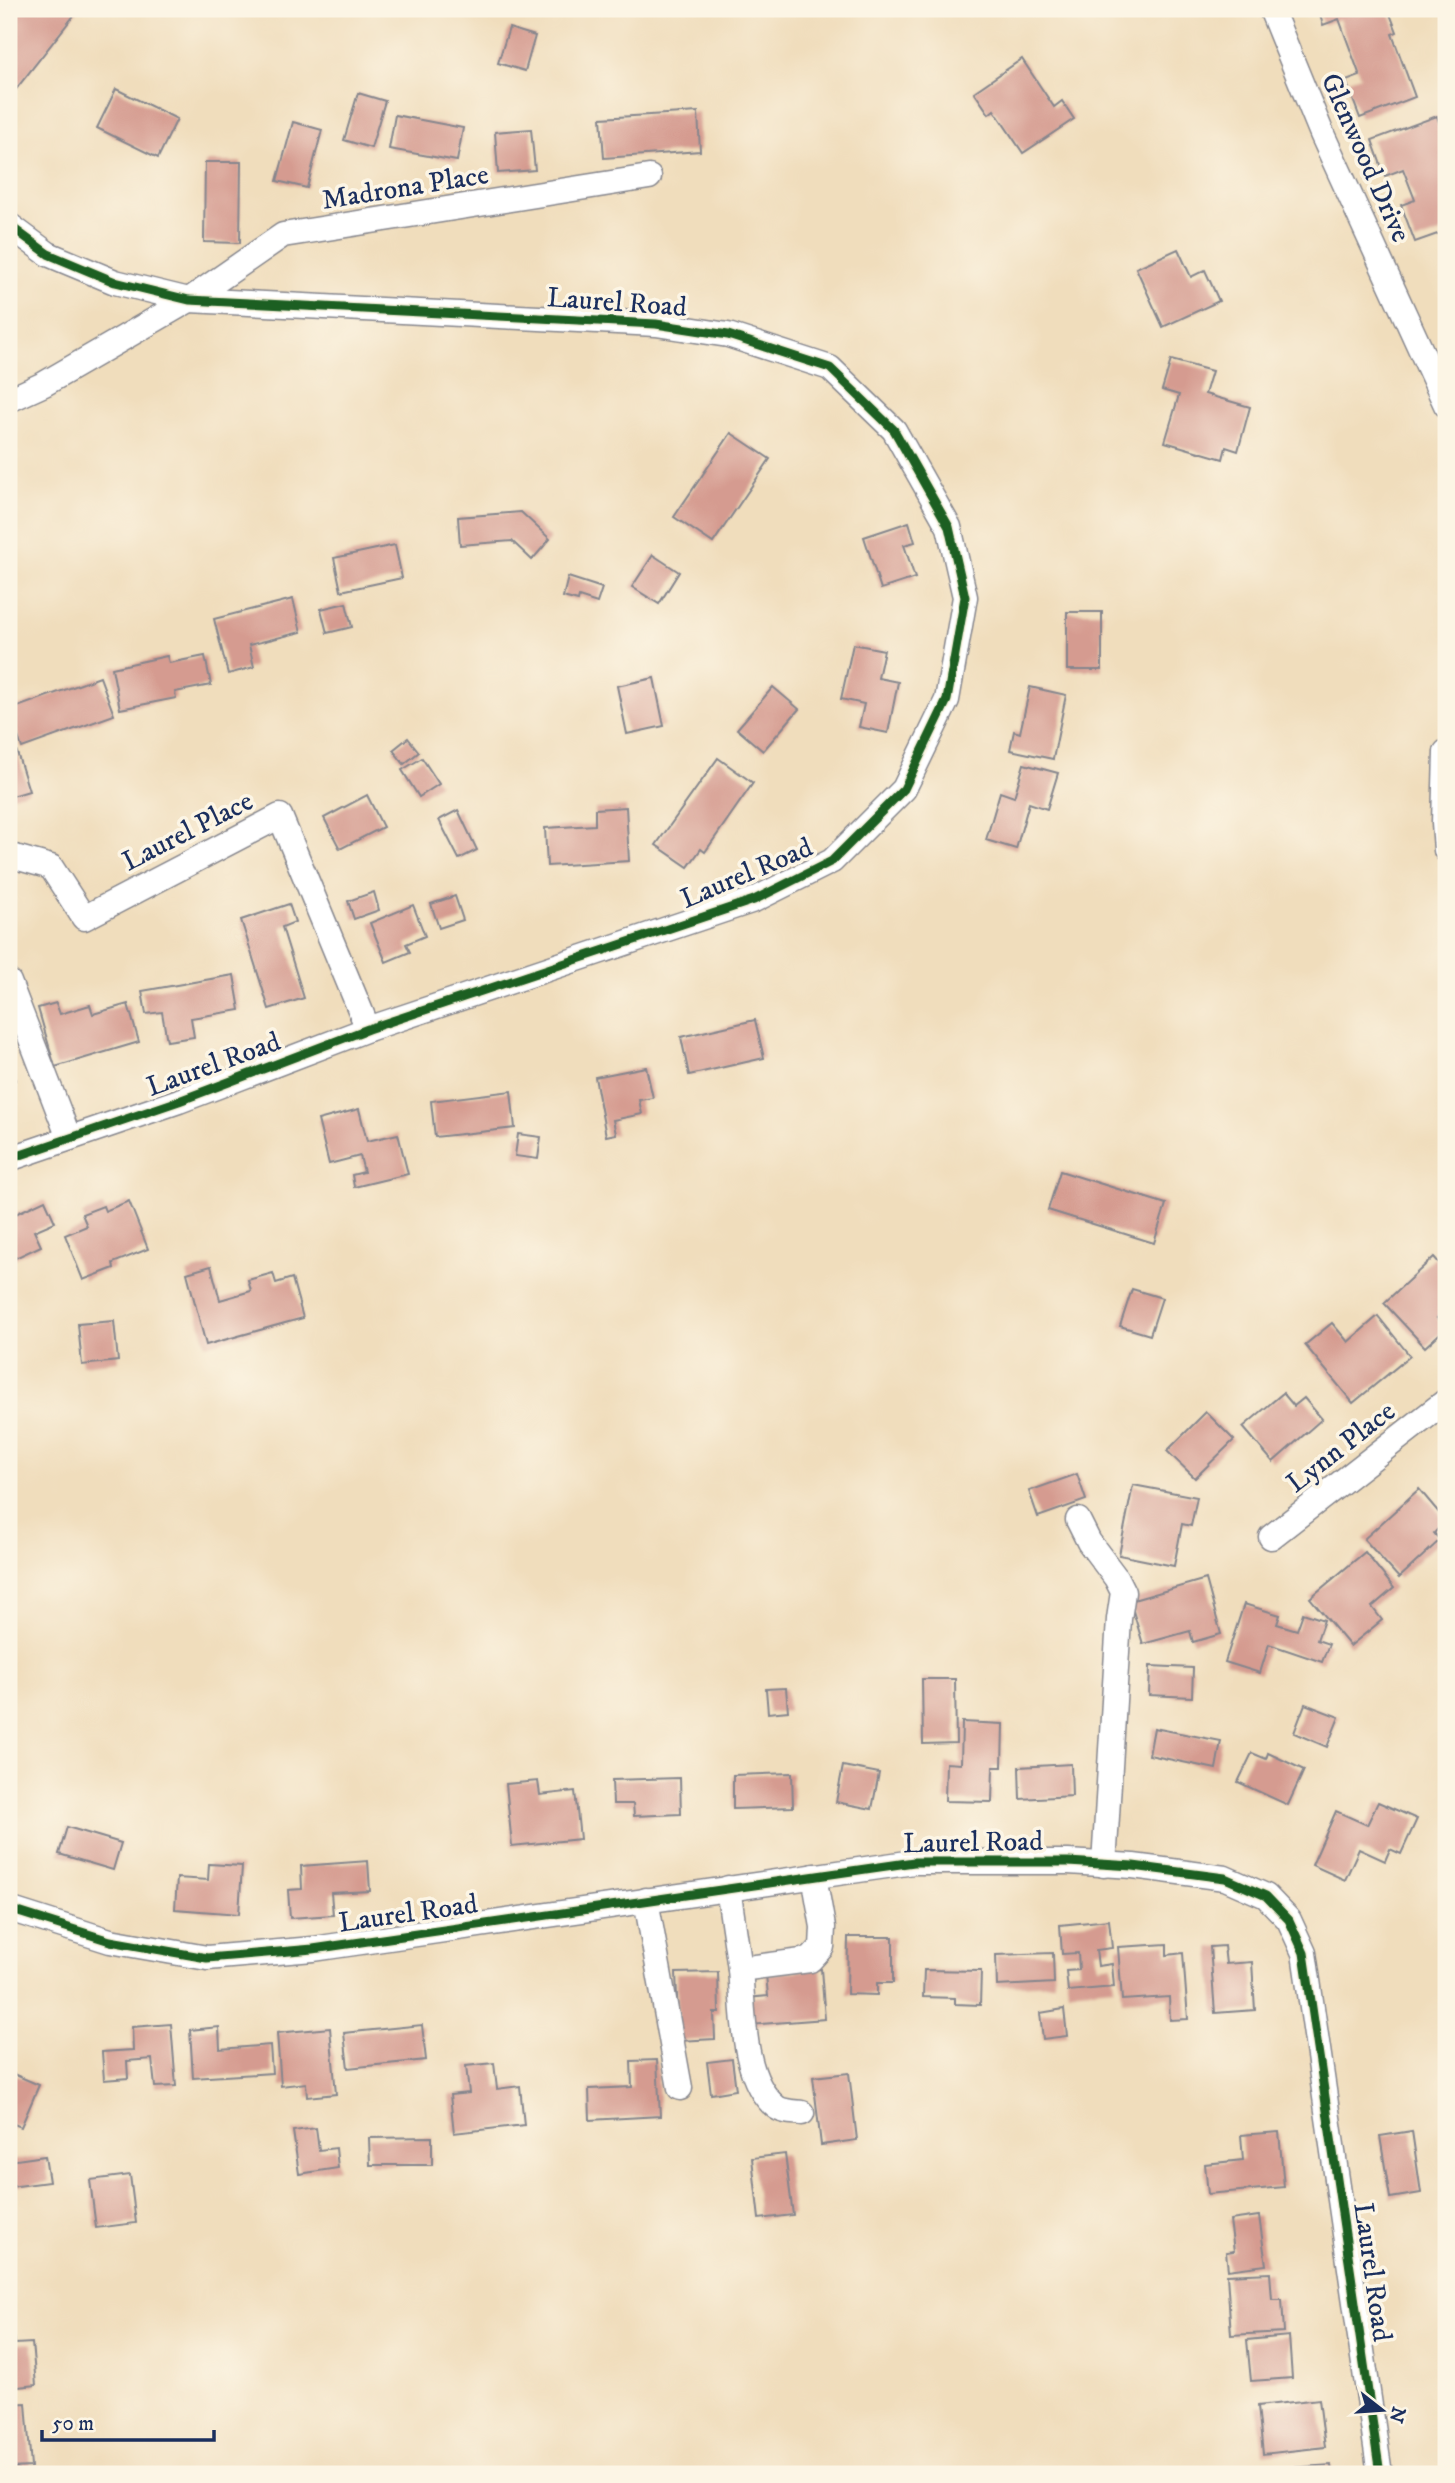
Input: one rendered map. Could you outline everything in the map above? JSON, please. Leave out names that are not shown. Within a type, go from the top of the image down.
[{"type":"street","name":"Glenwood Drive","points":[[1271,9],[1321,134],[1446,405]]},
{"type":"street","name":"Madrona Place","points":[[9,400],[44,384],[189,300],[284,235],[649,177]]},
{"type":"street","name":"Laurel Road","points":[[9,225],[48,254],[93,273],[115,282],[189,300],[656,324],[728,335],[830,368],[894,430],[950,527],[965,597],[947,700],[904,789],[831,861],[754,900],[368,1029],[178,1101],[9,1159]]},
{"type":"street","points":[[1446,751],[1446,850]]},
{"type":"street","name":"Laurel Place","points":[[9,858],[15,856],[51,867],[84,918],[281,816],[368,1029]]},
{"type":"street","points":[[9,982],[69,1138]]},
{"type":"street","name":"Lynn Place","points":[[1271,1537],[1446,1401]]},
{"type":"street","points":[[1078,1520],[1089,1542],[1123,1592],[1119,1619],[1104,1865]]},
{"type":"street","name":"Laurel Road","points":[[10,1914],[110,1941],[208,1958],[313,1949],[914,1862],[1068,1862],[1133,1866],[1225,1878],[1266,1896],[1289,1920],[1304,1953],[1380,2474]]},
{"type":"street","points":[[740,1969],[810,1960],[822,1947],[823,1927],[814,1876]]},
{"type":"street","points":[[728,1888],[751,2068],[761,2090],[778,2109],[802,2113]]},
{"type":"street","points":[[646,1900],[680,2088]]},
{"type":"building","points":[[18,9],[79,9],[9,98],[9,21]]},
{"type":"building","points":[[1318,9],[1388,9],[1397,32],[1392,34],[1415,97],[1360,118],[1346,81],[1360,76],[1339,19],[1323,25]]},
{"type":"building","points":[[509,28],[535,36],[525,71],[498,63]]},
{"type":"building","points":[[1022,59],[1054,107],[1062,101],[1074,119],[1023,153],[994,110],[989,114],[974,92]]},
{"type":"building","points":[[116,89],[177,119],[158,158],[97,128]]},
{"type":"building","points":[[358,93],[385,101],[371,148],[344,140]]},
{"type":"building","points":[[698,112],[700,151],[604,158],[601,118]]},
{"type":"building","points":[[395,115],[463,128],[457,161],[389,149]]},
{"type":"building","points":[[1437,116],[1446,142],[1446,231],[1415,242],[1401,205],[1415,200],[1403,169],[1385,176],[1372,140]]},
{"type":"building","points":[[293,122],[322,130],[307,188],[277,181]]},
{"type":"building","points":[[531,129],[535,170],[498,173],[495,132]]},
{"type":"building","points":[[205,162],[241,162],[240,243],[204,242]]},
{"type":"building","points":[[1178,249],[1191,277],[1205,270],[1219,301],[1163,327],[1136,268]]},
{"type":"building","points":[[1171,360],[1212,371],[1205,394],[1250,407],[1238,451],[1226,447],[1223,459],[1165,442],[1179,395],[1162,390]]},
{"type":"building","points":[[731,433],[770,459],[713,543],[674,517]]},
{"type":"building","points":[[521,512],[550,539],[532,560],[512,541],[460,545],[458,517]]},
{"type":"building","points":[[909,522],[915,542],[904,545],[915,578],[881,589],[864,537]]},
{"type":"building","points":[[395,545],[402,578],[341,591],[334,558]]},
{"type":"building","points":[[653,555],[679,572],[659,604],[632,587]]},
{"type":"building","points":[[568,577],[602,588],[597,603],[579,597],[578,601],[563,597]]},
{"type":"building","points":[[293,599],[301,632],[249,645],[254,667],[228,674],[214,619]]},
{"type":"building","points":[[346,603],[352,627],[327,633],[321,609]]},
{"type":"building","points":[[1067,612],[1102,612],[1102,670],[1067,670]]},
{"type":"building","points":[[853,644],[884,650],[878,678],[898,682],[888,733],[859,727],[864,704],[841,699]]},
{"type":"building","points":[[167,656],[169,663],[205,656],[211,685],[175,692],[176,698],[120,709],[112,668]]},
{"type":"building","points":[[100,677],[114,715],[22,748],[9,710]]},
{"type":"building","points":[[654,678],[664,726],[627,734],[617,686]]},
{"type":"building","points":[[773,687],[799,709],[763,751],[737,729]]},
{"type":"building","points":[[1030,687],[1066,695],[1053,759],[1010,750],[1014,731],[1020,733]]},
{"type":"building","points":[[408,738],[419,752],[404,764],[393,750]]},
{"type":"building","points":[[15,746],[29,791],[9,797],[9,748]]},
{"type":"building","points":[[422,758],[439,784],[419,797],[402,770]]},
{"type":"building","points":[[718,758],[753,783],[705,852],[701,849],[688,867],[656,845]]},
{"type":"building","points":[[1024,764],[1058,773],[1047,809],[1029,803],[1016,849],[986,840],[1000,792],[1014,797]]},
{"type":"building","points":[[367,795],[383,827],[340,849],[324,818]]},
{"type":"building","points":[[626,807],[629,861],[547,866],[545,828],[595,825],[595,809]]},
{"type":"building","points":[[458,810],[477,850],[459,859],[439,820]]},
{"type":"building","points":[[374,892],[379,910],[354,919],[348,901]]},
{"type":"building","points":[[455,896],[463,920],[439,928],[431,904]]},
{"type":"building","points":[[289,904],[295,922],[282,927],[304,998],[269,1009],[241,920]]},
{"type":"building","points":[[413,905],[425,936],[406,944],[410,952],[386,962],[370,923]]},
{"type":"building","points":[[234,975],[240,1010],[191,1018],[194,1037],[167,1041],[162,1012],[146,1014],[142,991]]},
{"type":"building","points":[[56,1003],[60,1014],[90,1005],[93,1014],[128,1004],[139,1042],[55,1067],[38,1008]]},
{"type":"building","points":[[755,1020],[764,1058],[689,1075],[681,1037]]},
{"type":"building","points":[[9,1051],[15,1080],[9,1082]]},
{"type":"building","points":[[646,1067],[653,1098],[639,1100],[642,1114],[613,1120],[616,1134],[606,1136],[595,1077]]},
{"type":"building","points":[[511,1091],[515,1128],[435,1137],[431,1101]]},
{"type":"building","points":[[359,1109],[367,1141],[398,1134],[408,1174],[354,1187],[352,1175],[364,1172],[360,1156],[329,1164],[318,1120]]},
{"type":"building","points":[[518,1134],[541,1137],[538,1159],[515,1156]]},
{"type":"building","points":[[1060,1171],[1166,1204],[1154,1243],[1048,1210]]},
{"type":"building","points":[[45,1200],[55,1222],[34,1231],[41,1246],[9,1261],[9,1217]]},
{"type":"building","points":[[129,1201],[148,1249],[113,1263],[114,1268],[83,1280],[65,1235],[87,1226],[82,1214],[103,1206],[105,1211]]},
{"type":"building","points":[[1434,1257],[1446,1271],[1446,1309],[1437,1318],[1446,1328],[1425,1347],[1384,1303]]},
{"type":"building","points":[[211,1266],[220,1300],[251,1291],[248,1280],[273,1273],[276,1283],[292,1278],[303,1318],[206,1345],[187,1273]]},
{"type":"building","points":[[1132,1289],[1162,1298],[1150,1335],[1120,1326]]},
{"type":"building","points":[[1378,1316],[1410,1356],[1353,1403],[1305,1345],[1332,1323],[1348,1342]]},
{"type":"building","points":[[114,1321],[118,1361],[82,1365],[78,1324]]},
{"type":"building","points":[[1283,1393],[1294,1406],[1304,1398],[1322,1419],[1273,1462],[1243,1427]]},
{"type":"building","points":[[1206,1412],[1234,1440],[1195,1478],[1167,1451]]},
{"type":"building","points":[[1077,1474],[1086,1500],[1038,1517],[1029,1491]]},
{"type":"building","points":[[1133,1485],[1197,1497],[1191,1526],[1182,1524],[1174,1566],[1119,1555]]},
{"type":"building","points":[[1419,1489],[1446,1521],[1434,1533],[1440,1540],[1399,1578],[1364,1539]]},
{"type":"building","points":[[1365,1552],[1394,1588],[1372,1607],[1382,1620],[1350,1646],[1310,1598]]},
{"type":"building","points":[[1206,1579],[1221,1634],[1193,1642],[1190,1631],[1143,1644],[1130,1601]]},
{"type":"building","points":[[1244,1604],[1280,1615],[1277,1624],[1297,1630],[1303,1613],[1324,1620],[1317,1640],[1329,1644],[1322,1662],[1269,1644],[1260,1673],[1225,1662]]},
{"type":"building","points":[[1150,1666],[1193,1668],[1192,1697],[1149,1695]]},
{"type":"building","points":[[922,1679],[955,1679],[956,1743],[923,1744]]},
{"type":"building","points":[[786,1688],[788,1711],[768,1713],[766,1689]]},
{"type":"building","points":[[1305,1704],[1339,1717],[1327,1747],[1294,1733]]},
{"type":"building","points":[[962,1722],[1003,1724],[1002,1767],[993,1767],[992,1802],[945,1801],[946,1763],[961,1764]]},
{"type":"building","points":[[1154,1728],[1221,1741],[1216,1769],[1149,1755]]},
{"type":"building","points":[[1252,1753],[1266,1759],[1268,1753],[1304,1770],[1288,1805],[1238,1782]]},
{"type":"building","points":[[1071,1764],[1072,1796],[1020,1799],[1019,1767]]},
{"type":"building","points":[[843,1766],[879,1773],[872,1809],[836,1802]]},
{"type":"building","points":[[792,1773],[793,1807],[733,1809],[733,1775]]},
{"type":"building","points":[[680,1778],[681,1814],[634,1816],[633,1804],[613,1804],[612,1780]]},
{"type":"building","points":[[538,1781],[540,1795],[575,1791],[580,1839],[512,1846],[506,1784]]},
{"type":"building","points":[[1378,1802],[1417,1819],[1401,1854],[1390,1849],[1385,1861],[1359,1849],[1345,1880],[1312,1865],[1336,1811],[1367,1825]]},
{"type":"building","points":[[67,1827],[121,1843],[113,1870],[59,1854]]},
{"type":"building","points":[[368,1861],[370,1891],[331,1893],[333,1915],[290,1918],[288,1890],[302,1889],[301,1866]]},
{"type":"building","points":[[209,1864],[242,1866],[239,1914],[175,1909],[177,1878],[208,1880]]},
{"type":"building","points":[[1109,1920],[1112,1948],[1096,1950],[1098,1966],[1112,1964],[1114,1987],[1068,1991],[1066,1971],[1079,1970],[1078,1953],[1062,1954],[1060,1925]]},
{"type":"building","points":[[848,1937],[893,1937],[893,1983],[877,1983],[877,1995],[847,1994]]},
{"type":"building","points":[[1167,1944],[1167,1955],[1183,1953],[1188,2019],[1170,2020],[1169,1997],[1122,2000],[1118,1947]]},
{"type":"building","points":[[1224,1946],[1226,1964],[1252,1962],[1255,2010],[1215,2013],[1210,1947]]},
{"type":"building","points":[[1053,1953],[1054,1983],[997,1986],[996,1955]]},
{"type":"building","points":[[821,1969],[825,2019],[749,2025],[747,1998],[768,1996],[766,1974]]},
{"type":"building","points":[[924,1970],[981,1971],[980,2005],[955,2004],[955,1998],[923,1997]]},
{"type":"building","points":[[718,1972],[719,2013],[714,2013],[715,2039],[679,2041],[676,1973]]},
{"type":"building","points":[[1064,2009],[1067,2036],[1043,2039],[1040,2013]]},
{"type":"building","points":[[171,2024],[176,2086],[155,2087],[152,2059],[127,2061],[128,2078],[104,2080],[102,2052],[133,2050],[132,2027]]},
{"type":"building","points":[[422,2025],[426,2060],[348,2068],[344,2033]]},
{"type":"building","points":[[219,2027],[220,2049],[270,2045],[272,2073],[193,2078],[190,2030]]},
{"type":"building","points":[[330,2028],[336,2094],[307,2097],[306,2083],[281,2086],[277,2033]]},
{"type":"building","points":[[732,2059],[736,2090],[711,2094],[707,2062]]},
{"type":"building","points":[[657,2060],[660,2116],[590,2120],[589,2089],[632,2087],[631,2061]]},
{"type":"building","points":[[494,2063],[497,2089],[520,2086],[524,2125],[454,2133],[450,2095],[469,2093],[466,2066]]},
{"type":"building","points":[[11,2073],[39,2085],[21,2127],[14,2124],[9,2136]]},
{"type":"building","points":[[849,2073],[857,2140],[821,2145],[813,2077]]},
{"type":"building","points":[[316,2128],[319,2150],[336,2148],[338,2168],[299,2174],[293,2131]]},
{"type":"building","points":[[1412,2131],[1421,2193],[1390,2198],[1380,2136]]},
{"type":"building","points":[[1279,2132],[1284,2187],[1208,2194],[1205,2164],[1243,2160],[1241,2135]]},
{"type":"building","points":[[432,2137],[432,2165],[370,2165],[369,2138]]},
{"type":"building","points":[[785,2154],[793,2215],[759,2219],[752,2158]]},
{"type":"building","points":[[45,2156],[49,2182],[9,2187],[9,2161]]},
{"type":"building","points":[[130,2175],[136,2223],[96,2228],[90,2180]]},
{"type":"building","points":[[1259,2216],[1266,2265],[1228,2270],[1226,2252],[1234,2251],[1230,2220]]},
{"type":"building","points":[[1270,2273],[1272,2299],[1282,2299],[1284,2332],[1231,2335],[1227,2275]]},
{"type":"building","points":[[9,2320],[12,2320],[15,2344],[32,2343],[36,2385],[9,2388]]},
{"type":"building","points":[[1289,2336],[1292,2378],[1251,2381],[1247,2340]]},
{"type":"building","points":[[1319,2399],[1325,2447],[1263,2454],[1258,2406]]},
{"type":"building","points":[[26,2403],[31,2467],[9,2468],[9,2404]]},
{"type":"building","points":[[1331,2465],[1332,2474],[1290,2474],[1289,2468]]},
{"type":"cycle path","points":[[9,225],[48,254],[115,282],[189,300],[656,324],[728,335],[830,368],[894,430],[949,527],[965,597],[947,700],[904,789],[832,861],[754,900],[368,1029],[179,1101],[9,1159]]},
{"type":"cycle path","points":[[9,1909],[110,1941],[207,1958],[313,1949],[914,1862],[1068,1862],[1133,1866],[1225,1878],[1266,1896],[1289,1920],[1304,1953],[1380,2474]]}]
